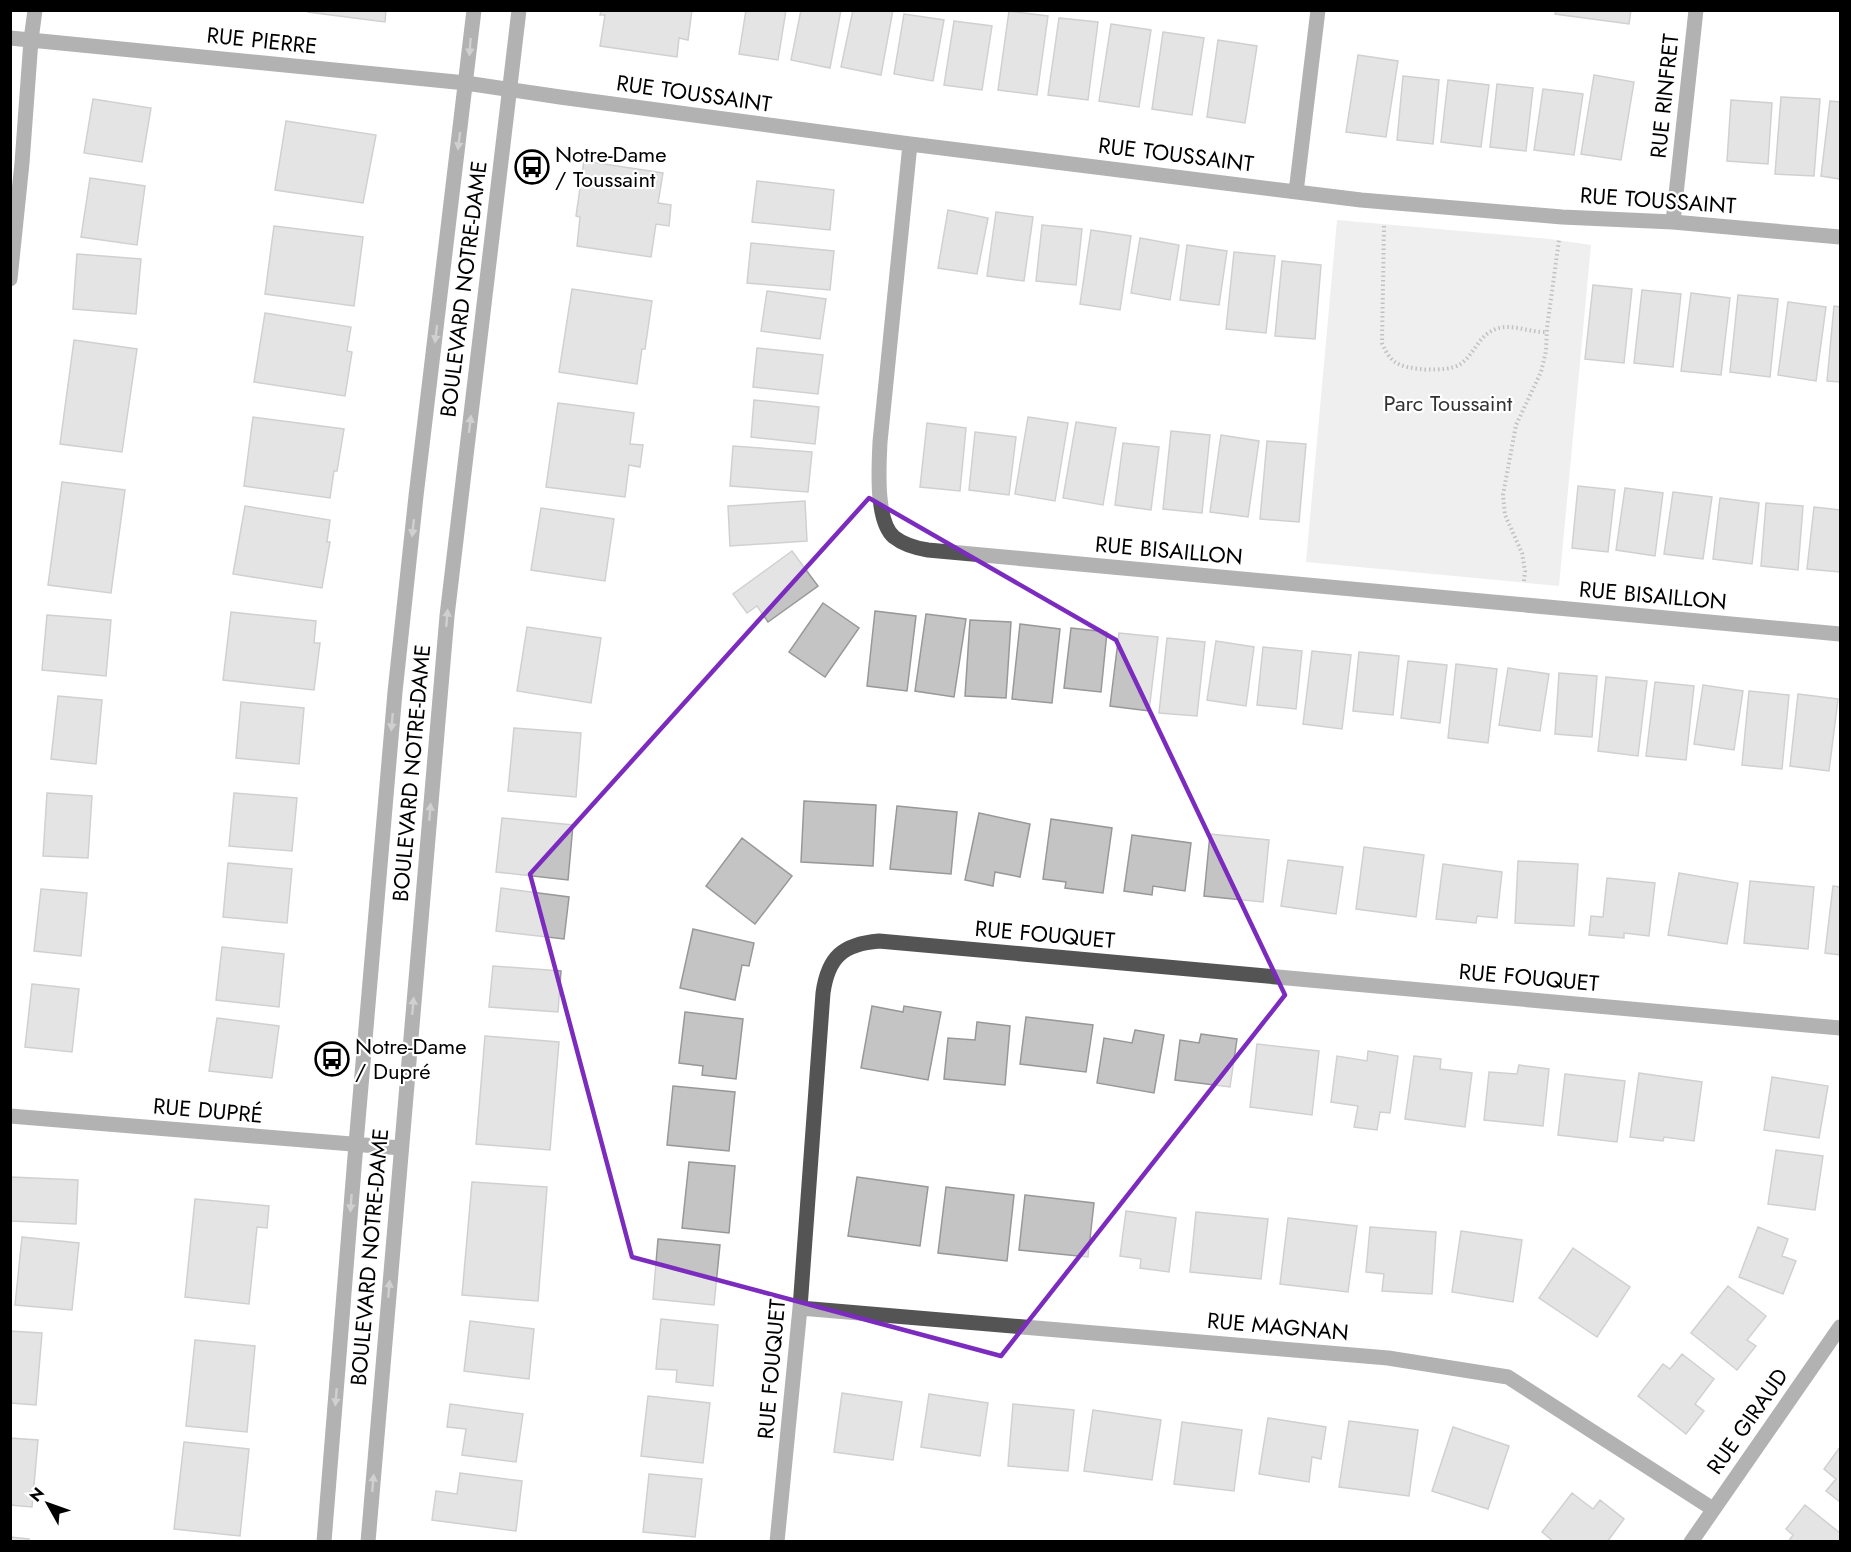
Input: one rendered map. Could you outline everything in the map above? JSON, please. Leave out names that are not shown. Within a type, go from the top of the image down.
[{"type":"street","points":[[10,279],[35,10]]},
{"type":"street","name":"BOULEVARD NOTRE-DAME","points":[[324,1542],[395,692],[474,10]]},
{"type":"street","name":"BOULEVARD NOTRE-DAME","points":[[368,1542],[447,616],[519,10]]},
{"type":"street","points":[[1296,192],[1318,10]]},
{"type":"street","name":"RUE RINFRET","points":[[1673,222],[1696,10]]},
{"type":"street","name":"RUE PIERRE","points":[[10,38],[509,89]]},
{"type":"street","name":"RUE TOUSSAINT","points":[[509,89],[560,98],[910,144],[1383,202],[1563,217],[1673,222],[1840,237]]},
{"type":"street","name":"RUE BISAILLON","points":[[910,144],[880,442],[880,503],[883,520],[892,536],[909,546],[928,550],[1840,634]]},
{"type":"street","name":"RUE FOUQUET","points":[[777,1542],[800,1308],[825,978],[834,959],[847,948],[865,942],[879,941],[1840,1028]]},
{"type":"street","name":"RUE DUPRÉ","points":[[10,1116],[401,1148]]},
{"type":"street","name":"RUE MAGNAN","points":[[800,1308],[1388,1358],[1508,1377],[1713,1509]]},
{"type":"street","name":"RUE GIRAUD","points":[[1691,1542],[1840,1327]]},
{"type":"path","points":[[1383,202],[1385,240],[1382,343],[1385,351],[1396,364],[1412,368],[1448,368],[1459,365],[1480,340],[1497,328],[1508,327],[1547,333]]},
{"type":"path","points":[[1522,605],[1525,571],[1522,553],[1505,515],[1503,495],[1516,425],[1541,372],[1546,351],[1563,217]]},
{"type":"highlighted area","points":[[869,498],[1116,640],[1285,995],[1001,1356],[632,1257],[530,874]]},
{"type":"green space","name":"Parc Toussaint","points":[[1337,220],[1550,239],[1591,245],[1559,586],[1306,562]]},
{"type":"building","points":[[308,10],[386,10],[385,22],[308,12]]},
{"type":"building","points":[[601,10],[692,10],[688,40],[679,38],[677,57],[600,46],[605,15],[600,15]]},
{"type":"building","points":[[746,10],[786,10],[778,60],[739,54]]},
{"type":"building","points":[[801,10],[841,10],[830,68],[791,60]]},
{"type":"building","points":[[853,10],[893,10],[881,75],[841,67]]},
{"type":"building","points":[[1556,10],[1631,10],[1629,24],[1555,14]]},
{"type":"building","points":[[1009,11],[1048,16],[1037,95],[998,90]]},
{"type":"building","points":[[904,14],[944,20],[933,81],[894,74]]},
{"type":"building","points":[[1059,18],[1098,22],[1088,100],[1048,95]]},
{"type":"building","points":[[954,21],[992,26],[982,90],[944,85]]},
{"type":"building","points":[[1111,24],[1151,30],[1139,107],[1099,101]]},
{"type":"building","points":[[1163,32],[1204,38],[1192,115],[1152,109]]},
{"type":"building","points":[[1218,40],[1257,46],[1245,123],[1207,117]]},
{"type":"building","points":[[1358,55],[1398,61],[1386,137],[1346,132]]},
{"type":"building","points":[[1594,75],[1634,82],[1621,160],[1581,154]]},
{"type":"building","points":[[1403,76],[1439,80],[1433,144],[1397,140]]},
{"type":"building","points":[[1448,80],[1489,85],[1481,147],[1441,142]]},
{"type":"building","points":[[1497,84],[1533,88],[1526,151],[1490,147]]},
{"type":"building","points":[[1543,89],[1583,94],[1574,155],[1534,150]]},
{"type":"building","points":[[1781,97],[1820,99],[1814,176],[1775,174]]},
{"type":"building","points":[[93,99],[151,108],[142,162],[84,153]]},
{"type":"building","points":[[1731,100],[1772,103],[1768,164],[1727,161]]},
{"type":"building","points":[[1830,101],[1840,102],[1840,179],[1821,176]]},
{"type":"building","points":[[286,121],[376,135],[363,203],[275,190]]},
{"type":"building","points":[[584,161],[663,173],[658,203],[671,205],[669,226],[656,224],[651,257],[577,246],[580,217],[576,216]]},
{"type":"building","points":[[90,178],[145,186],[137,245],[81,237]]},
{"type":"building","points":[[757,181],[834,190],[830,230],[752,222]]},
{"type":"building","points":[[948,210],[988,218],[977,274],[938,268]]},
{"type":"building","points":[[996,212],[1033,217],[1024,281],[987,276]]},
{"type":"building","points":[[1042,225],[1082,229],[1076,285],[1036,281]]},
{"type":"building","points":[[274,226],[363,237],[354,306],[265,294]]},
{"type":"building","points":[[1091,230],[1131,236],[1120,310],[1080,304]]},
{"type":"building","points":[[1140,238],[1179,245],[1170,300],[1131,293]]},
{"type":"building","points":[[751,243],[834,251],[830,290],[747,283]]},
{"type":"building","points":[[1187,245],[1227,251],[1219,305],[1180,300]]},
{"type":"building","points":[[1234,252],[1275,256],[1266,333],[1226,329]]},
{"type":"building","points":[[77,254],[141,259],[136,314],[73,309]]},
{"type":"building","points":[[1282,261],[1321,265],[1315,339],[1275,336]]},
{"type":"building","points":[[1593,285],[1632,289],[1624,363],[1585,359]]},
{"type":"building","points":[[572,289],[652,301],[637,384],[559,372]]},
{"type":"building","points":[[1642,290],[1681,294],[1673,367],[1634,363]]},
{"type":"building","points":[[767,291],[826,299],[820,339],[761,331]]},
{"type":"building","points":[[1691,293],[1730,298],[1721,375],[1681,371]]},
{"type":"building","points":[[1738,295],[1778,299],[1770,377],[1730,372]]},
{"type":"building","points":[[1788,302],[1826,307],[1816,381],[1778,375]]},
{"type":"building","points":[[1834,306],[1840,307],[1840,382],[1827,381]]},
{"type":"building","points":[[265,313],[351,327],[347,351],[352,352],[345,396],[254,382]]},
{"type":"building","points":[[74,340],[137,349],[122,452],[60,444]]},
{"type":"building","points":[[757,348],[823,355],[818,394],[753,387]]},
{"type":"building","points":[[754,400],[819,407],[815,444],[751,437]]},
{"type":"building","points":[[558,403],[634,413],[630,444],[643,445],[640,467],[629,465],[625,497],[546,487]]},
{"type":"building","points":[[253,417],[344,429],[330,498],[244,486]]},
{"type":"building","points":[[1028,417],[1068,423],[1055,501],[1015,494]]},
{"type":"building","points":[[1076,422],[1116,428],[1103,505],[1063,498]]},
{"type":"building","points":[[927,423],[966,428],[960,491],[920,487]]},
{"type":"building","points":[[1171,431],[1210,435],[1202,513],[1163,509]]},
{"type":"building","points":[[975,432],[1016,437],[1009,495],[969,490]]},
{"type":"building","points":[[1221,435],[1259,441],[1248,517],[1210,512]]},
{"type":"building","points":[[1267,441],[1306,444],[1299,522],[1260,519]]},
{"type":"building","points":[[1123,443],[1159,447],[1151,510],[1115,505]]},
{"type":"building","points":[[733,446],[812,452],[808,492],[730,486]]},
{"type":"building","points":[[62,482],[125,490],[111,593],[48,585]]},
{"type":"building","points":[[1578,486],[1615,490],[1608,552],[1572,548]]},
{"type":"building","points":[[1625,488],[1663,493],[1655,556],[1616,550]]},
{"type":"building","points":[[1673,492],[1712,497],[1703,559],[1664,554]]},
{"type":"building","points":[[1720,498],[1759,503],[1752,564],[1713,559]]},
{"type":"building","points":[[805,501],[807,541],[730,546],[728,506]]},
{"type":"building","points":[[1766,503],[1803,506],[1798,570],[1761,566]]},
{"type":"building","points":[[245,506],[330,520],[327,542],[330,542],[322,588],[233,574]]},
{"type":"building","points":[[1814,507],[1840,510],[1840,572],[1807,569]]},
{"type":"building","points":[[541,508],[614,519],[605,581],[531,570]]},
{"type":"building","points":[[792,551],[818,586],[768,622],[757,606],[747,613],[733,594]]},
{"type":"building","points":[[823,603],[859,628],[825,677],[789,652]]},
{"type":"building","points":[[875,611],[916,616],[907,691],[867,686]]},
{"type":"building","points":[[231,612],[316,621],[314,643],[320,643],[314,690],[223,680]]},
{"type":"building","points":[[926,614],[966,619],[954,697],[915,691]]},
{"type":"building","points":[[47,615],[111,620],[106,676],[42,670]]},
{"type":"building","points":[[970,620],[1011,622],[1006,698],[965,696]]},
{"type":"building","points":[[1020,624],[1060,629],[1052,703],[1012,699]]},
{"type":"building","points":[[527,627],[601,638],[591,703],[517,691]]},
{"type":"building","points":[[1071,628],[1107,632],[1101,692],[1064,688]]},
{"type":"building","points":[[1119,633],[1158,637],[1149,711],[1110,706]]},
{"type":"building","points":[[1167,638],[1205,642],[1197,716],[1159,713]]},
{"type":"building","points":[[1216,641],[1254,647],[1246,706],[1207,700]]},
{"type":"building","points":[[1263,647],[1302,651],[1296,709],[1257,705]]},
{"type":"building","points":[[1312,651],[1351,655],[1342,729],[1303,724]]},
{"type":"building","points":[[1359,652],[1399,656],[1393,715],[1353,711]]},
{"type":"building","points":[[1408,661],[1447,665],[1440,723],[1401,718]]},
{"type":"building","points":[[1456,664],[1497,669],[1488,743],[1448,738]]},
{"type":"building","points":[[1508,668],[1549,674],[1540,731],[1499,725]]},
{"type":"building","points":[[1559,673],[1597,676],[1592,737],[1555,734]]},
{"type":"building","points":[[1606,677],[1647,681],[1638,756],[1598,751]]},
{"type":"building","points":[[1655,682],[1694,686],[1686,760],[1646,756]]},
{"type":"building","points":[[1703,685],[1743,691],[1734,750],[1694,744]]},
{"type":"building","points":[[1749,691],[1789,695],[1782,769],[1742,765]]},
{"type":"building","points":[[1798,694],[1838,699],[1829,771],[1790,766]]},
{"type":"building","points":[[58,696],[102,700],[96,764],[51,759]]},
{"type":"building","points":[[241,702],[304,708],[299,764],[236,758]]},
{"type":"building","points":[[514,728],[581,733],[576,797],[508,791]]},
{"type":"building","points":[[47,793],[92,796],[88,858],[43,856]]},
{"type":"building","points":[[234,793],[297,798],[292,851],[229,846]]},
{"type":"building","points":[[804,801],[876,805],[873,866],[801,862]]},
{"type":"building","points":[[897,806],[957,812],[951,874],[890,869]]},
{"type":"building","points":[[979,813],[1030,824],[1020,877],[995,872],[993,886],[965,880]]},
{"type":"building","points":[[502,818],[573,825],[568,880],[496,872]]},
{"type":"building","points":[[1051,819],[1112,828],[1103,893],[1065,888],[1066,882],[1043,879]]},
{"type":"building","points":[[1210,834],[1269,840],[1263,902],[1204,896]]},
{"type":"building","points":[[1132,835],[1191,843],[1185,891],[1153,886],[1152,895],[1124,891]]},
{"type":"building","points":[[742,838],[792,876],[755,924],[706,886]]},
{"type":"building","points":[[1364,847],[1424,855],[1416,917],[1356,909]]},
{"type":"building","points":[[1288,860],[1343,867],[1336,914],[1281,906]]},
{"type":"building","points":[[1518,861],[1578,864],[1574,926],[1515,923]]},
{"type":"building","points":[[228,863],[292,869],[287,923],[223,917]]},
{"type":"building","points":[[1443,864],[1502,872],[1497,918],[1477,916],[1476,923],[1436,919]]},
{"type":"building","points":[[1679,873],[1738,883],[1727,944],[1668,935]]},
{"type":"building","points":[[1607,878],[1655,883],[1649,936],[1624,933],[1624,938],[1589,935],[1591,916],[1603,917]]},
{"type":"building","points":[[1750,881],[1814,887],[1808,949],[1744,943]]},
{"type":"building","points":[[1833,886],[1840,887],[1840,955],[1825,953]]},
{"type":"building","points":[[501,888],[569,897],[564,939],[496,931]]},
{"type":"building","points":[[41,889],[87,893],[81,956],[34,951]]},
{"type":"building","points":[[693,929],[754,943],[749,966],[742,965],[735,1000],[680,988]]},
{"type":"building","points":[[222,947],[284,954],[279,1007],[216,1000]]},
{"type":"building","points":[[493,966],[561,971],[558,1012],[489,1007]]},
{"type":"building","points":[[32,984],[79,989],[72,1052],[25,1047]]},
{"type":"building","points":[[872,1006],[903,1012],[904,1006],[941,1012],[928,1080],[861,1068]]},
{"type":"building","points":[[685,1012],[743,1019],[736,1079],[702,1075],[703,1066],[679,1063]]},
{"type":"building","points":[[1026,1017],[1093,1025],[1086,1072],[1020,1064]]},
{"type":"building","points":[[217,1018],[279,1026],[272,1078],[209,1071]]},
{"type":"building","points":[[977,1022],[1010,1026],[1005,1085],[944,1079],[948,1038],[975,1040]]},
{"type":"building","points":[[1135,1030],[1164,1035],[1154,1093],[1097,1083],[1104,1038],[1132,1043]]},
{"type":"building","points":[[1201,1034],[1237,1039],[1230,1087],[1175,1080],[1180,1040],[1199,1043]]},
{"type":"building","points":[[485,1036],[559,1042],[550,1150],[476,1144]]},
{"type":"building","points":[[1257,1044],[1319,1051],[1312,1115],[1250,1107]]},
{"type":"building","points":[[1368,1051],[1398,1056],[1390,1113],[1380,1112],[1377,1130],[1354,1127],[1358,1106],[1331,1102],[1337,1056],[1367,1061]]},
{"type":"building","points":[[1414,1056],[1441,1059],[1440,1069],[1472,1073],[1465,1127],[1405,1119]]},
{"type":"building","points":[[1519,1065],[1549,1069],[1543,1126],[1484,1120],[1489,1072],[1517,1074]]},
{"type":"building","points":[[1639,1073],[1702,1082],[1694,1141],[1664,1137],[1663,1141],[1630,1137]]},
{"type":"building","points":[[1565,1074],[1625,1081],[1617,1142],[1558,1135]]},
{"type":"building","points":[[1772,1077],[1828,1086],[1819,1138],[1764,1130]]},
{"type":"building","points":[[673,1086],[735,1092],[729,1151],[667,1145]]},
{"type":"building","points":[[1776,1150],[1823,1156],[1815,1210],[1768,1204]]},
{"type":"building","points":[[689,1162],[735,1166],[729,1233],[682,1228]]},
{"type":"building","points":[[11,1177],[78,1180],[76,1224],[10,1221]]},
{"type":"building","points":[[857,1177],[928,1187],[920,1246],[848,1236]]},
{"type":"building","points":[[472,1182],[547,1187],[538,1301],[462,1295]]},
{"type":"building","points":[[946,1187],[1014,1195],[1007,1261],[938,1253]]},
{"type":"building","points":[[1025,1195],[1094,1203],[1088,1257],[1019,1250]]},
{"type":"building","points":[[195,1199],[269,1206],[267,1228],[257,1227],[249,1304],[185,1297]]},
{"type":"building","points":[[1126,1211],[1176,1218],[1169,1272],[1140,1268],[1141,1259],[1120,1256]]},
{"type":"building","points":[[1196,1212],[1268,1219],[1261,1279],[1190,1272]]},
{"type":"building","points":[[1288,1218],[1357,1226],[1348,1292],[1280,1284]]},
{"type":"building","points":[[1370,1227],[1436,1232],[1432,1294],[1382,1291],[1384,1274],[1366,1272]]},
{"type":"building","points":[[1758,1227],[1788,1239],[1782,1256],[1796,1261],[1783,1294],[1739,1277]]},
{"type":"building","points":[[1461,1231],[1522,1240],[1513,1302],[1452,1292]]},
{"type":"building","points":[[22,1237],[79,1243],[72,1310],[15,1305]]},
{"type":"building","points":[[658,1239],[720,1245],[714,1305],[653,1299]]},
{"type":"building","points":[[1573,1248],[1630,1287],[1597,1337],[1539,1298]]},
{"type":"building","points":[[1728,1286],[1766,1316],[1747,1340],[1756,1346],[1737,1370],[1691,1333]]},
{"type":"building","points":[[661,1319],[718,1325],[713,1386],[676,1382],[677,1370],[656,1369]]},
{"type":"building","points":[[470,1321],[534,1329],[529,1379],[464,1371]]},
{"type":"building","points":[[10,1331],[42,1333],[36,1405],[10,1403]]},
{"type":"building","points":[[195,1340],[255,1346],[247,1432],[186,1426]]},
{"type":"building","points":[[1682,1354],[1714,1379],[1695,1404],[1704,1411],[1686,1434],[1638,1396],[1663,1364],[1670,1369]]},
{"type":"building","points":[[842,1393],[902,1402],[893,1460],[834,1452]]},
{"type":"building","points":[[929,1394],[988,1403],[980,1456],[921,1447]]},
{"type":"building","points":[[648,1396],[710,1403],[703,1463],[641,1456]]},
{"type":"building","points":[[450,1404],[523,1414],[516,1462],[462,1455],[466,1429],[447,1427]]},
{"type":"building","points":[[1013,1404],[1074,1410],[1068,1471],[1008,1466]]},
{"type":"building","points":[[1093,1410],[1161,1420],[1152,1480],[1084,1471]]},
{"type":"building","points":[[1268,1418],[1326,1427],[1321,1459],[1312,1457],[1309,1482],[1259,1474]]},
{"type":"building","points":[[1349,1421],[1418,1430],[1409,1496],[1339,1487]]},
{"type":"building","points":[[1182,1422],[1242,1430],[1234,1491],[1174,1484]]},
{"type":"building","points":[[1453,1427],[1509,1446],[1488,1509],[1432,1491]]},
{"type":"building","points":[[10,1438],[38,1440],[32,1507],[10,1505]]},
{"type":"building","points":[[184,1442],[249,1449],[240,1536],[174,1529]]},
{"type":"building","points":[[1840,1447],[1840,1502],[1826,1491],[1836,1479],[1824,1469]]},
{"type":"building","points":[[460,1473],[522,1481],[516,1531],[432,1520],[436,1491],[457,1494]]},
{"type":"building","points":[[649,1474],[702,1479],[695,1537],[643,1532]]},
{"type":"building","points":[[1572,1493],[1593,1509],[1600,1500],[1624,1519],[1607,1542],[1554,1542],[1542,1532]]},
{"type":"building","points":[[1805,1505],[1840,1533],[1840,1542],[1788,1542],[1793,1535],[1786,1529]]},
{"type":"building","points":[[10,1537],[29,1539],[29,1542],[10,1542]]},
{"type":"place","name":"Notre-Dame / Toussaint","points":[[532,167]]},
{"type":"place","name":"Notre-Dame / Dupré","points":[[332,1059]]}]
